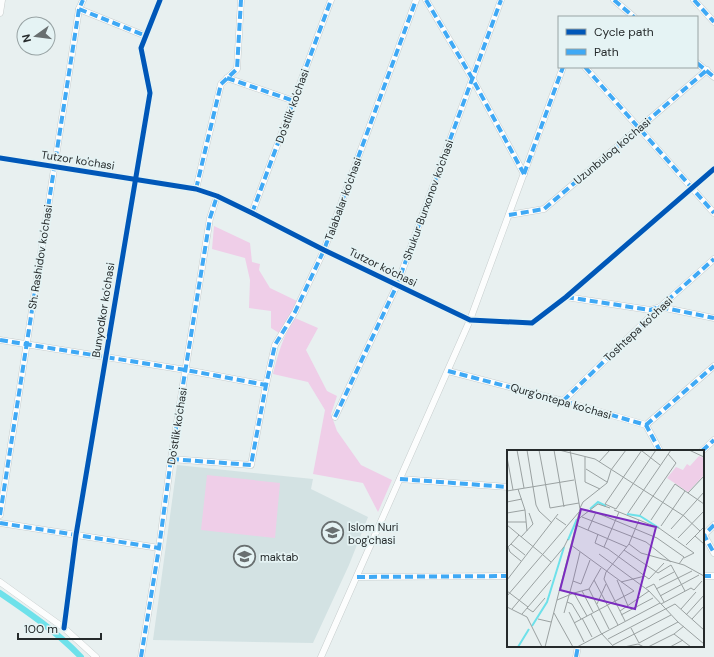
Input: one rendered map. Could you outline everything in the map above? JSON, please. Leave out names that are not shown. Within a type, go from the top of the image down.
[{"type":"street","points":[[0,13],[2,0]]},
{"type":"street","name":"Sh. Rashidov ko'chasi","points":[[0,515],[54,166],[79,9],[82,0]]},
{"type":"street","name":"Bunyodkor ko'chasi","points":[[64,628],[76,535],[134,179],[150,93],[141,48],[160,0]]},
{"type":"street","points":[[196,189],[221,84],[237,68],[241,0]]},
{"type":"street","name":"Do'stlik ko'chasi","points":[[252,213],[331,0]]},
{"type":"street","name":"Talabalar ko'chasi","points":[[171,459],[251,465],[266,385],[276,345],[295,312],[324,250],[416,0]]},
{"type":"street","points":[[426,0],[472,78],[524,174]]},
{"type":"street","name":"Shukur Burxonov ko'chasi","points":[[335,417],[396,285],[500,0]]},
{"type":"street","points":[[614,0],[633,16]]},
{"type":"street","points":[[694,0],[714,22]]},
{"type":"street","points":[[79,9],[146,36]]},
{"type":"street","points":[[698,64],[714,77]]},
{"type":"street","points":[[321,657],[470,320],[564,68]]},
{"type":"street","points":[[586,68],[714,213]]},
{"type":"street","name":"Uzunbuloq ko'chasi","points":[[509,215],[544,209],[707,70]]},
{"type":"street","points":[[227,78],[294,101]]},
{"type":"street","name":"Tutzor ko'chasi","points":[[0,158],[196,189],[217,196],[324,250],[470,320],[532,323],[566,296],[714,169]]},
{"type":"street","name":"Do'stlik ko'chasi","points":[[141,657],[210,218],[217,196]]},
{"type":"street","name":"Toshtepa ko'chasi","points":[[563,401],[660,307],[714,259]]},
{"type":"street","points":[[566,296],[650,310],[660,307],[714,318]]},
{"type":"street","points":[[0,340],[186,370],[266,385]]},
{"type":"street","points":[[659,450],[646,425],[714,366]]},
{"type":"street","name":"Qurg'ontepa ko'chasi","points":[[448,370],[646,425]]},
{"type":"street","points":[[703,450],[714,440]]},
{"type":"street","points":[[400,479],[507,487]]},
{"type":"street","points":[[0,524],[159,548]]},
{"type":"street","points":[[704,533],[714,525]]},
{"type":"street","points":[[704,536],[714,554]]},
{"type":"street","points":[[357,577],[507,576]]},
{"type":"street","points":[[0,582],[64,628],[96,657]]},
{"type":"street","points":[[576,657],[578,647]]},
{"type":"shaded area","points":[[214,226],[250,243],[252,262],[260,264],[259,270],[270,288],[297,301],[279,333],[271,328],[271,311],[249,308],[250,280],[245,258],[212,249]]},
{"type":"shaded area","points":[[295,318],[318,328],[306,350],[327,391],[337,396],[331,414],[337,431],[361,465],[392,480],[378,512],[363,483],[313,474],[325,410],[308,382],[273,374],[281,345]]},
{"type":"shaded area","name":"maktab","points":[[177,465],[313,479],[311,489],[368,517],[349,565],[313,643],[153,640]]},
{"type":"shaded area","points":[[207,475],[280,483],[275,538],[201,530]]},
{"type":"waterway","points":[[0,593],[32,615],[81,657]]},
{"type":"marked path","points":[[0,515],[79,9],[83,0]]},
{"type":"marked path","points":[[196,189],[221,84],[237,69],[241,0]]},
{"type":"marked path","points":[[252,213],[331,0]]},
{"type":"marked path","points":[[171,459],[251,465],[275,345],[295,312],[324,250],[416,0]]},
{"type":"marked path","points":[[426,0],[472,78],[524,174]]},
{"type":"marked path","points":[[335,417],[397,285],[501,0]]},
{"type":"marked path","points":[[614,0],[633,16]]},
{"type":"marked path","points":[[694,0],[714,22]]},
{"type":"marked path","points":[[79,9],[146,36]]},
{"type":"marked path","points":[[698,64],[714,77]]},
{"type":"marked path","points":[[524,174],[563,68]]},
{"type":"marked path","points":[[586,68],[714,213]]},
{"type":"marked path","points":[[509,215],[544,209],[707,70]]},
{"type":"marked path","points":[[227,78],[294,101]]},
{"type":"marked path","points":[[141,657],[210,218],[217,196]]},
{"type":"marked path","points":[[563,401],[660,307],[714,259]]},
{"type":"marked path","points":[[566,297],[650,310],[660,307],[714,318]]},
{"type":"marked path","points":[[0,340],[186,370],[266,385]]},
{"type":"marked path","points":[[646,425],[714,366]]},
{"type":"marked path","points":[[448,371],[563,401],[646,425],[659,450]]},
{"type":"marked path","points":[[703,450],[714,440]]},
{"type":"marked path","points":[[400,479],[507,487]]},
{"type":"marked path","points":[[0,523],[159,548]]},
{"type":"marked path","points":[[714,525],[704,535],[714,553]]},
{"type":"marked path","points":[[357,577],[507,576]]},
{"type":"marked path","points":[[704,576],[714,576]]},
{"type":"marked path","points":[[576,657],[578,647]]},
{"type":"cycle path","points":[[64,628],[76,535],[150,93],[141,48],[160,0]]},
{"type":"cycle path","points":[[0,158],[196,189],[217,196],[324,250],[470,320],[532,323],[566,297],[714,169]]},
{"type":"place","name":"Islom Nuri bog'chasi","points":[[332,533]]},
{"type":"place","name":"maktab","points":[[244,557]]}]
